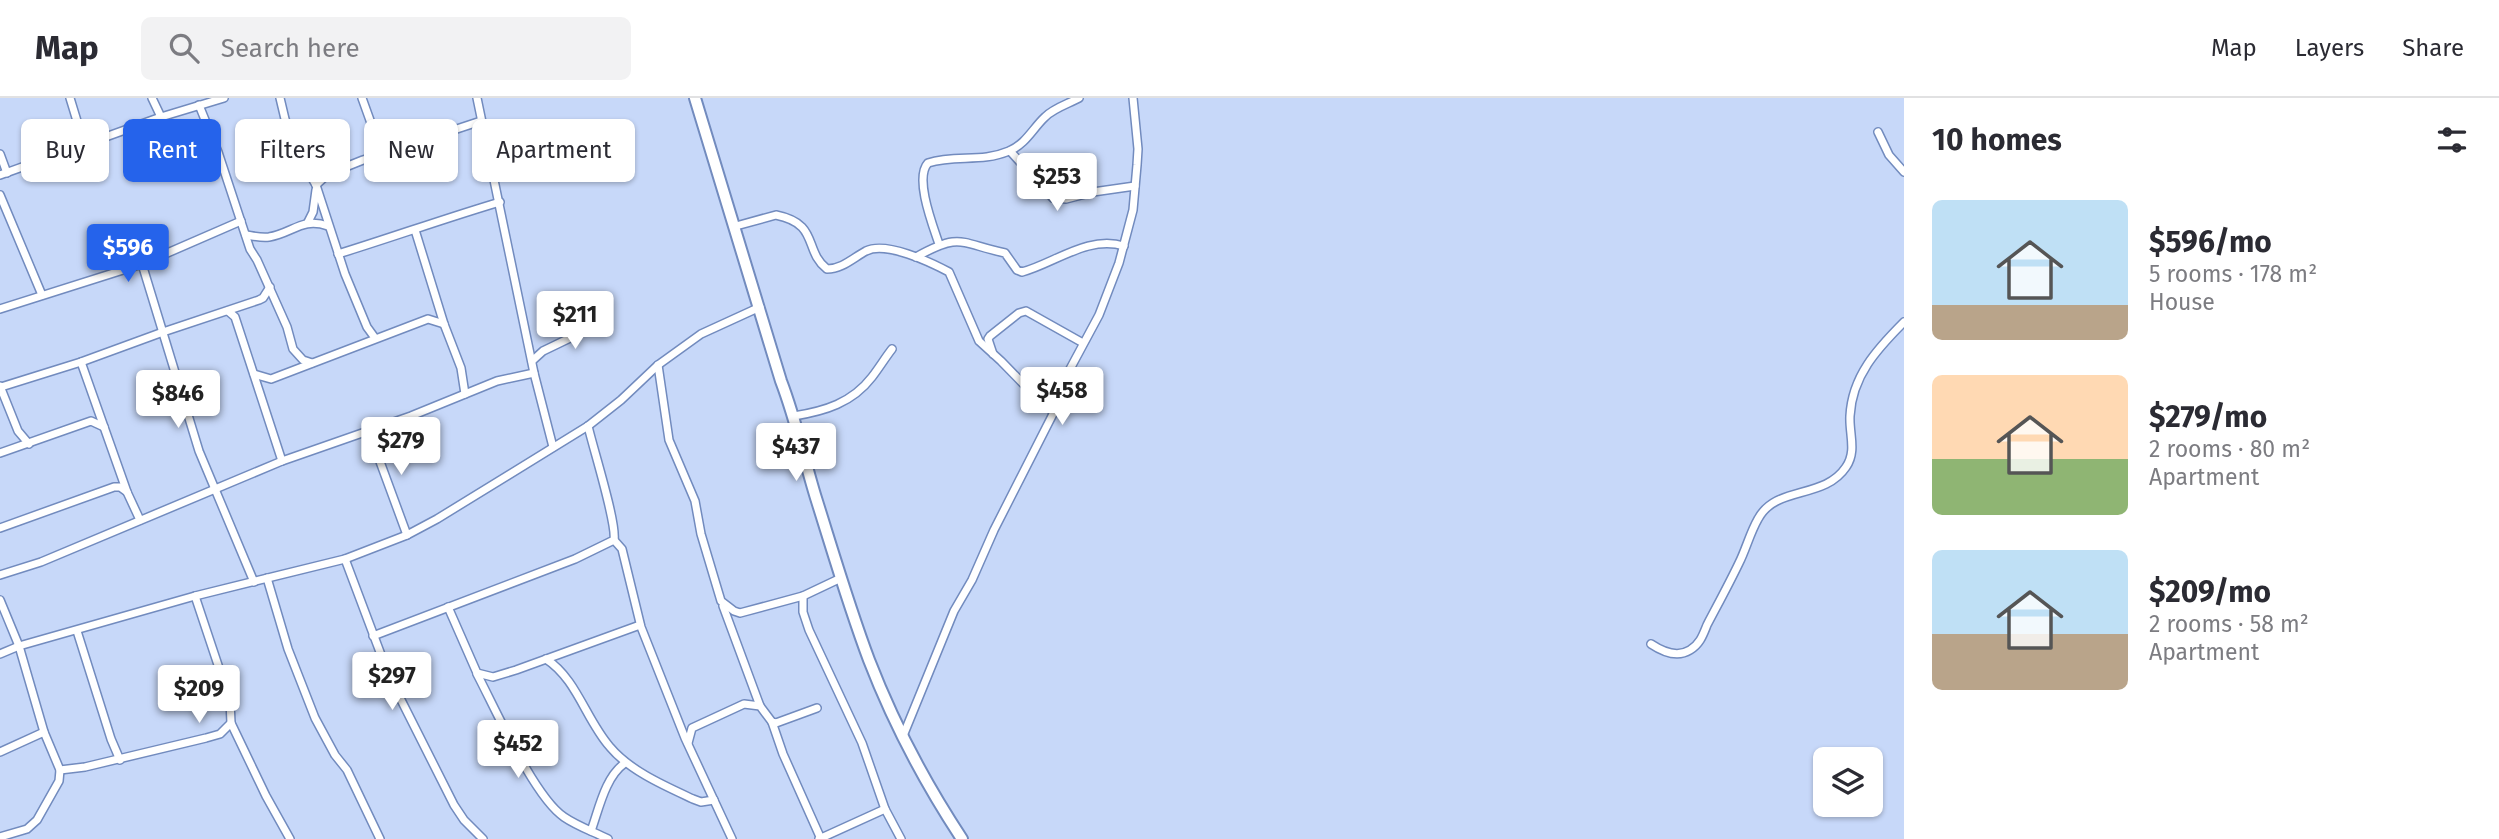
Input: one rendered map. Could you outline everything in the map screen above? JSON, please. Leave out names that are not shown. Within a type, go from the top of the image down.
[{"type":"main road","points":[[695,98],[794,416],[841,578],[869,660],[903,736],[962,839]]},
{"type":"street","points":[[70,98],[76,119]]},
{"type":"street","points":[[152,98],[161,117]]},
{"type":"street","points":[[109,135],[224,98]]},
{"type":"street","points":[[280,98],[299,156],[316,187],[338,254],[367,327],[375,338]]},
{"type":"street","points":[[362,98],[369,119]]},
{"type":"street","points":[[477,98],[481,119]]},
{"type":"street","points":[[939,244],[925,195],[924,167],[938,160],[984,159],[1010,151],[1028,138],[1045,116],[1079,98]]},
{"type":"street","points":[[903,736],[954,611],[972,580],[994,530],[1054,412],[1083,343],[1099,315],[1124,246],[1133,210],[1138,149],[1133,98]]},
{"type":"street","points":[[199,105],[218,152],[250,249],[288,327],[293,349],[297,355],[312,363]]},
{"type":"street","points":[[1878,132],[1889,155],[1904,172]]},
{"type":"street","points":[[1010,151],[1053,198],[1066,199],[1135,186]]},
{"type":"street","points":[[0,154],[3,174],[21,167]]},
{"type":"street","points":[[308,222],[313,212],[316,187],[328,174],[364,160]]},
{"type":"street","points":[[495,182],[534,373],[553,447]]},
{"type":"street","points":[[0,195],[42,295]]},
{"type":"street","points":[[338,254],[500,202]]},
{"type":"street","points":[[736,226],[775,215],[782,216],[808,232],[817,257],[827,269],[839,267],[870,249],[877,248],[916,257],[949,272],[975,334],[1054,412]]},
{"type":"street","points":[[0,309],[142,264],[241,221]]},
{"type":"street","points":[[246,235],[269,237],[308,222],[328,226]]},
{"type":"street","points":[[415,230],[444,324],[461,368],[465,394]]},
{"type":"street","points":[[916,257],[939,244],[962,240],[1005,253],[1017,270],[1022,272],[1090,246],[1124,246]]},
{"type":"street","points":[[142,264],[195,439],[254,582]]},
{"type":"street","points":[[29,444],[18,431],[0,386],[80,362],[228,311],[263,298],[270,287]]},
{"type":"street","points":[[0,654],[19,646],[195,596],[345,559],[407,535],[587,426],[621,400],[659,365],[701,334],[760,307]]},
{"type":"street","points":[[261,395],[271,379],[428,319],[440,309]]},
{"type":"street","points":[[228,311],[235,317],[282,461]]},
{"type":"street","points":[[993,354],[988,339],[990,336],[1019,313],[1026,311],[1083,343]]},
{"type":"street","points":[[532,361],[543,351],[570,338],[582,314]]},
{"type":"street","points":[[428,319],[444,324]]},
{"type":"street","points":[[1651,644],[1670,653],[1682,654],[1698,645],[1759,517],[1767,507],[1775,501],[1829,485],[1837,479],[1852,456],[1850,416],[1856,381],[1863,368],[1904,322]]},
{"type":"street","points":[[794,416],[832,408],[855,394],[873,376],[892,349]]},
{"type":"street","points":[[297,355],[297,369]]},
{"type":"street","points":[[80,362],[127,492],[140,520]]},
{"type":"street","points":[[659,365],[669,440],[695,501],[701,534],[721,601],[760,706],[772,722],[820,839],[886,809]]},
{"type":"street","points":[[0,575],[41,562],[282,461],[411,416],[498,381],[534,373]]},
{"type":"street","points":[[254,374],[271,379]]},
{"type":"street","points":[[0,453],[91,421],[104,427]]},
{"type":"street","points":[[587,426],[612,519],[614,540],[622,549],[626,561],[640,625],[688,744],[732,839]]},
{"type":"street","points":[[368,429],[407,535]]},
{"type":"street","points":[[0,528],[114,487],[120,487],[127,492]]},
{"type":"street","points":[[373,636],[575,559],[614,540]]},
{"type":"street","points":[[345,559],[389,676],[454,805],[464,820],[483,839]]},
{"type":"street","points":[[267,578],[288,649],[315,718],[335,755],[347,770],[380,839]]},
{"type":"street","points":[[721,601],[740,613],[803,596],[841,578]]},
{"type":"street","points":[[195,596],[230,701],[231,723],[290,839]]},
{"type":"street","points":[[803,596],[803,612],[809,630],[862,743],[886,809],[901,839]]},
{"type":"street","points":[[0,600],[19,646],[44,732],[60,770],[59,781],[37,820],[27,829],[0,837]]},
{"type":"street","points":[[448,607],[477,673],[548,802],[563,817],[608,839]]},
{"type":"street","points":[[625,631],[637,616]]},
{"type":"street","points":[[477,673],[493,677],[640,625]]},
{"type":"street","points":[[76,631],[120,760]]},
{"type":"street","points":[[546,659],[561,671],[608,745],[625,762],[693,799],[701,802],[713,800]]},
{"type":"street","points":[[688,744],[692,728],[744,704],[760,706]]},
{"type":"street","points":[[772,722],[781,723],[817,708]]},
{"type":"street","points":[[60,770],[120,760],[220,734],[231,723]]},
{"type":"street","points":[[0,752],[44,732]]},
{"type":"street","points":[[591,831],[604,793],[615,772],[625,762]]}]
